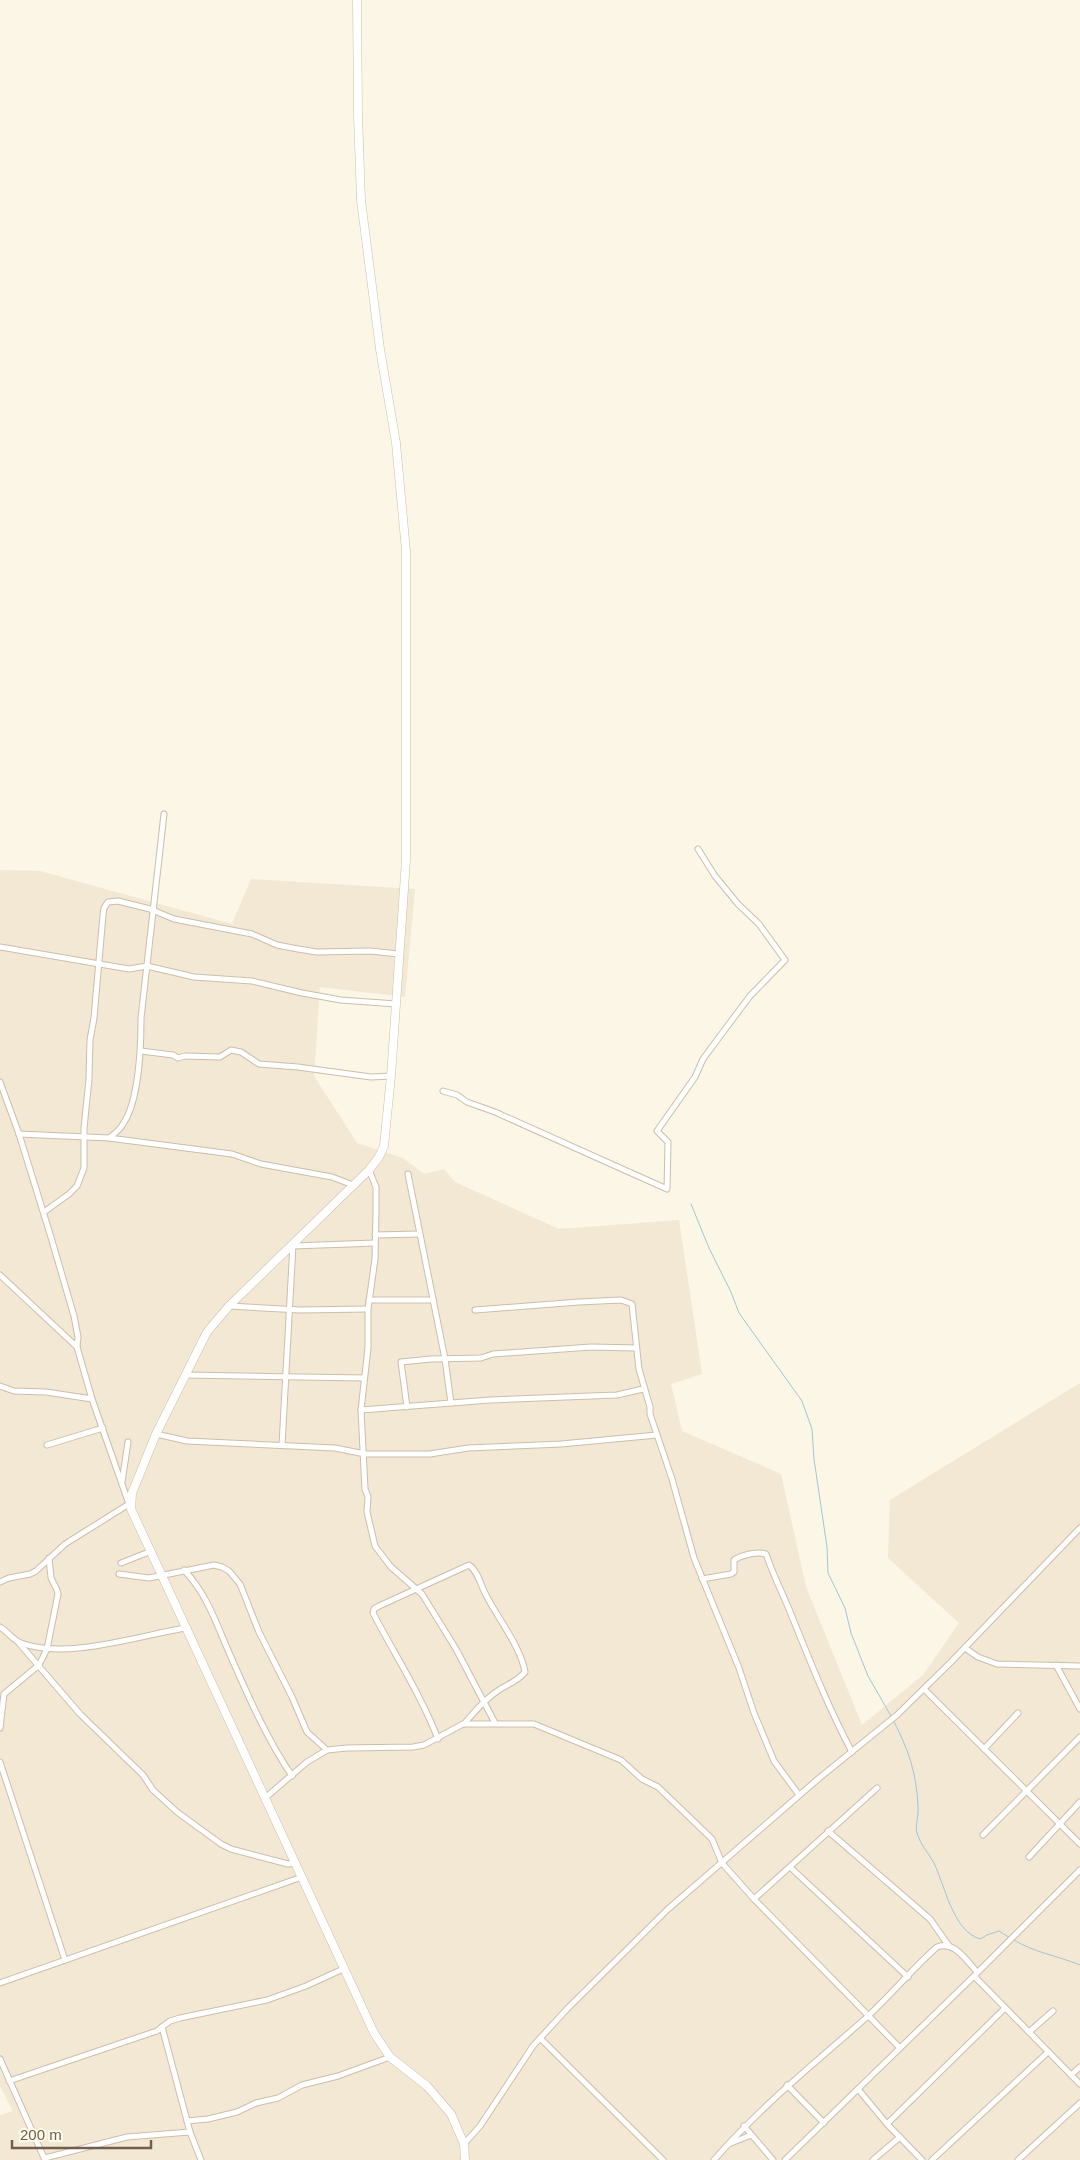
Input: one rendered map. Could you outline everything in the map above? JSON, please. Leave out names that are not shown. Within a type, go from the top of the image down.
[{"type":"street","points":[[130,1506],[132,1493],[156,1434],[207,1332],[229,1306],[369,1170],[379,1157],[384,1146],[406,860],[406,551],[396,443],[380,349],[361,200],[357,0]]},
{"type":"street","points":[[110,1138],[123,1125],[131,1106],[140,1051],[141,1018],[152,909],[164,814]]},
{"type":"street","points":[[444,1091],[457,1095],[467,1102],[495,1112],[667,1189],[668,1142],[657,1130],[694,1077],[703,1059],[750,996],[785,960],[759,924],[738,904],[715,876],[698,849]]},
{"type":"street","points":[[44,1212],[77,1186],[84,1168],[90,1040],[94,1018],[103,915],[108,902],[118,901],[152,909],[174,919],[258,935],[277,944],[298,949],[317,952],[370,951],[399,954]]},
{"type":"street","points":[[0,947],[129,969],[147,966],[194,977],[252,981],[342,1000],[396,1004]]},
{"type":"street","points":[[140,1051],[173,1055],[178,1058],[185,1056],[220,1057],[231,1050],[242,1052],[259,1064],[298,1067],[371,1077],[390,1076]]},
{"type":"street","points":[[0,1082],[44,1212],[74,1316],[78,1347],[92,1399],[130,1506],[149,1552],[374,2032],[390,2057],[427,2086],[451,2114],[464,2144],[465,2160]]},
{"type":"street","points":[[19,1134],[110,1138],[232,1154],[261,1164],[332,1177],[353,1184]]},
{"type":"street","points":[[369,1170],[376,1186],[375,1260],[368,1309],[368,1348],[363,1378],[361,1410],[367,1512],[375,1546],[391,1567],[422,1594],[456,1649],[495,1724]]},
{"type":"street","points":[[408,1174],[445,1359],[451,1403]]},
{"type":"street","points":[[375,1235],[419,1234]]},
{"type":"street","points":[[293,1244],[375,1243]]},
{"type":"street","points":[[282,1445],[293,1244]]},
{"type":"street","points":[[0,1274],[78,1347]]},
{"type":"street","points":[[369,1300],[433,1300]]},
{"type":"street","points":[[475,1310],[579,1302],[629,1302],[633,1306],[636,1348],[643,1389],[702,1579],[771,1754],[799,1795]]},
{"type":"street","points":[[229,1306],[289,1309],[368,1309]]},
{"type":"street","points":[[406,1407],[401,1362],[481,1358],[493,1354],[591,1347],[636,1348]]},
{"type":"street","points":[[184,1375],[363,1378]]},
{"type":"street","points":[[0,1386],[14,1391],[46,1392],[92,1399]]},
{"type":"street","points":[[361,1410],[617,1394],[643,1389]]},
{"type":"street","points":[[47,1444],[103,1428]]},
{"type":"street","points":[[156,1434],[187,1441],[335,1448],[365,1454],[430,1454],[468,1448],[561,1444],[657,1435]]},
{"type":"street","points":[[122,1483],[128,1442]]},
{"type":"street","points":[[0,1582],[9,1578],[30,1574],[65,1544],[130,1506]]},
{"type":"street","points":[[464,2144],[480,2126],[540,2038],[667,1910],[799,1795],[897,1715],[965,1648],[1080,1528]]},
{"type":"street","points":[[121,1563],[149,1552]]},
{"type":"street","points":[[702,1579],[731,1574],[734,1572],[734,1560],[741,1557],[762,1552],[766,1554],[771,1572],[792,1615],[817,1679],[852,1752]]},
{"type":"street","points":[[0,1728],[4,1694],[39,1664],[47,1649],[58,1594],[58,1590],[51,1578],[49,1558]]},
{"type":"street","points":[[119,1574],[144,1578],[214,1565],[222,1566],[240,1584],[259,1632],[292,1697],[307,1732],[327,1750]]},
{"type":"street","points":[[265,1798],[317,1755],[327,1750],[412,1747],[424,1745],[438,1739],[463,1724],[498,1690],[520,1678],[525,1670],[517,1650],[485,1594],[472,1566],[466,1565],[379,1606],[374,1609],[373,1613],[395,1656],[425,1706],[438,1739]]},
{"type":"street","points":[[184,1570],[201,1589],[259,1718],[292,1776]]},
{"type":"street","points":[[0,1627],[39,1664],[80,1714],[143,1775],[153,1790],[204,1834],[231,1849],[288,1864],[296,1863]]},
{"type":"street","points":[[19,1643],[47,1649],[127,1640],[185,1628]]},
{"type":"street","points":[[965,1648],[978,1657],[997,1664],[1080,1666]]},
{"type":"street","points":[[1056,1665],[1080,1709]]},
{"type":"street","points":[[924,1689],[1080,1844]]},
{"type":"street","points":[[984,1749],[1018,1713]]},
{"type":"street","points":[[463,1724],[534,1724],[621,1760],[636,1771],[642,1779],[658,1787],[712,1839],[722,1864],[754,1900],[900,2048]]},
{"type":"street","points":[[983,1835],[1080,1737]]},
{"type":"street","points":[[0,1762],[66,1960]]},
{"type":"street","points":[[754,1900],[792,1868],[828,1831],[877,1788]]},
{"type":"street","points":[[1029,1857],[1080,1802]]},
{"type":"street","points":[[828,1831],[930,1919],[949,1946]]},
{"type":"street","points":[[792,1868],[908,1977]]},
{"type":"street","points":[[785,2160],[1080,1870]]},
{"type":"street","points":[[0,1983],[302,1877]]},
{"type":"street","points":[[714,2160],[744,2126],[787,2085],[867,2016],[941,1945],[954,1948],[1005,2008],[1080,2084]]},
{"type":"street","points":[[9,2081],[157,2031],[170,2020],[267,2000],[306,1986],[343,1969]]},
{"type":"street","points":[[887,2124],[1005,2008]]},
{"type":"street","points":[[1029,2032],[1053,2011]]},
{"type":"street","points":[[162,2027],[190,2132],[201,2160]]},
{"type":"street","points":[[540,2038],[662,2160]]},
{"type":"street","points":[[932,2160],[1048,2052]]},
{"type":"street","points":[[187,2121],[208,2119],[237,2112],[258,2102],[278,2098],[302,2085],[346,2073],[390,2057]]},
{"type":"street","points":[[0,2059],[45,2159],[127,2137],[190,2132]]},
{"type":"street","points":[[1071,2076],[1080,2067]]},
{"type":"street","points":[[787,2085],[824,2123]]},
{"type":"street","points":[[858,2090],[887,2124],[922,2160]]},
{"type":"street","points":[[1018,2160],[1080,2103]]},
{"type":"street","points":[[744,2126],[773,2160]]},
{"type":"street","points":[[726,2146],[737,2139],[751,2136]]},
{"type":"street","points":[[873,2160],[900,2137]]},
{"type":"shaded area","points":[[0,870],[40,871],[232,924],[251,879],[415,889],[405,997],[320,987],[314,1076],[357,1143],[403,1158],[424,1174],[444,1169],[455,1182],[559,1229],[679,1220],[702,1374],[671,1384],[682,1431],[781,1474],[806,1587],[862,1725],[923,1675],[959,1623],[888,1558],[890,1500],[1080,1383],[1080,2160],[0,2160],[0,2115],[13,2111],[0,2086]]},
{"type":"waterway","points":[[691,1204],[739,1313],[802,1401],[812,1429],[814,1459],[827,1547],[828,1573],[845,1608],[851,1633],[868,1676],[891,1716]]},
{"type":"waterway","points":[[893,1720],[914,1772],[918,1807],[916,1827],[918,1837],[934,1863],[956,1918],[963,1927],[980,1939],[999,1931],[1010,1938]]},
{"type":"waterway","points":[[1014,1940],[1037,1951],[1080,1965]]}]
